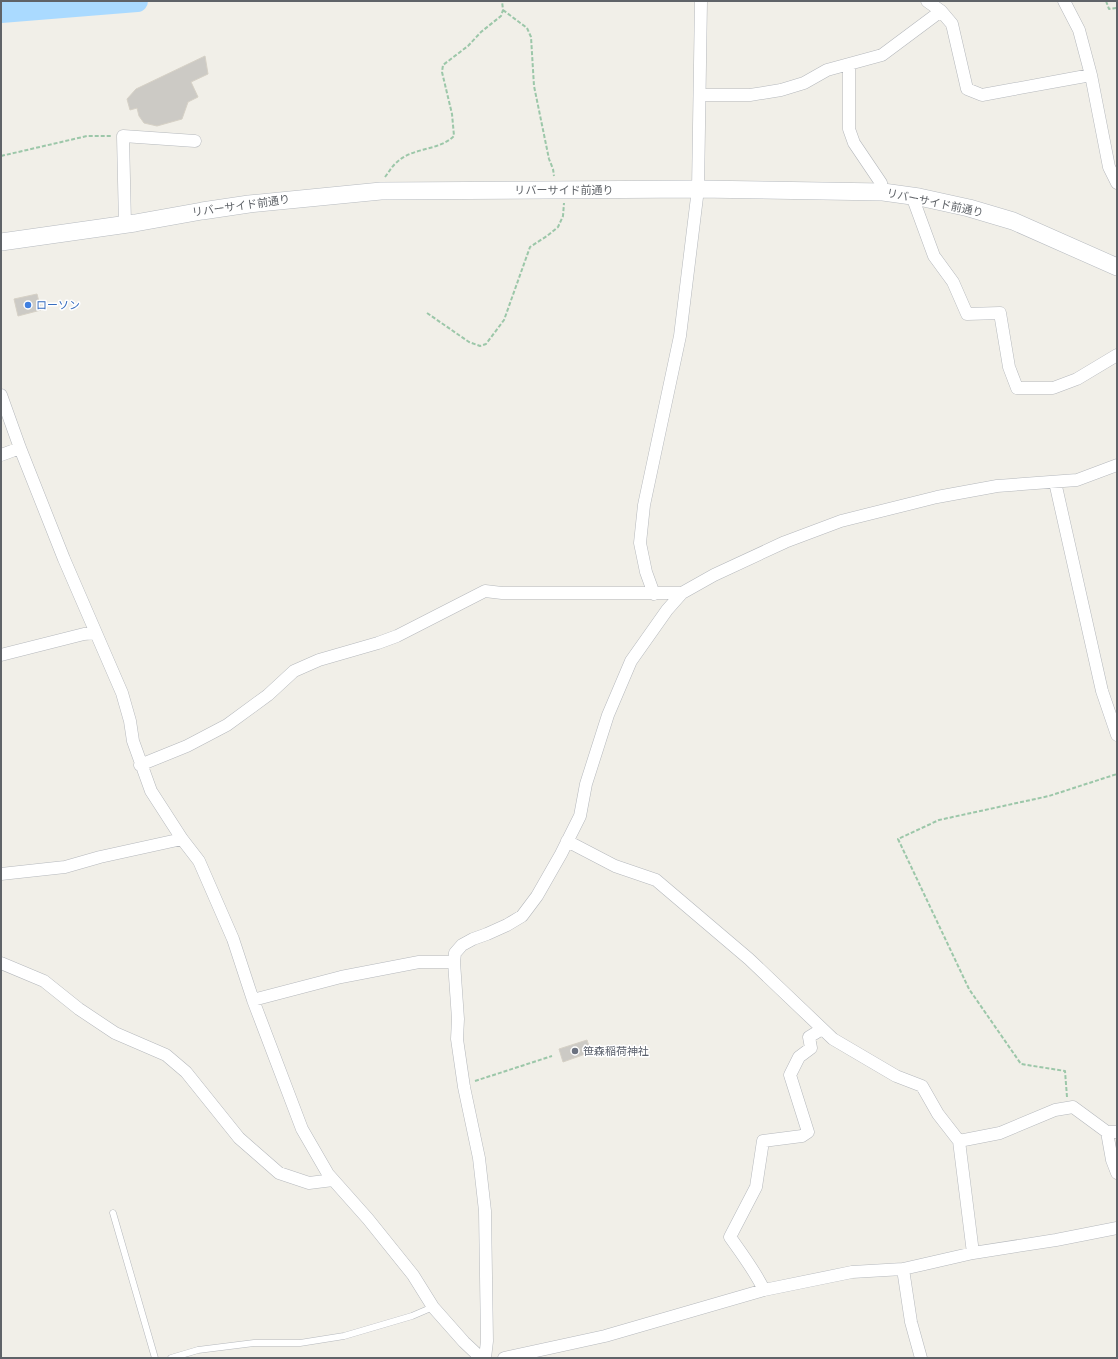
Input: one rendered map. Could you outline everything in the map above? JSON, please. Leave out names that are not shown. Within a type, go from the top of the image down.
[{"type":"street","points":[[654,594],[646,572],[640,542],[644,504],[680,336],[698,189],[701,1]]},
{"type":"street","points":[[927,1],[942,11],[952,24],[967,89],[982,95],[1091,75]]},
{"type":"street","points":[[1064,1],[1079,30],[1091,75],[1109,167],[1117,183]]},
{"type":"street","points":[[700,95],[750,95],[781,90],[804,83],[827,70],[882,55],[942,11]]},
{"type":"street","points":[[849,64],[849,129],[854,143],[881,183],[883,192]]},
{"type":"street","points":[[125,224],[123,136],[195,141]]},
{"type":"street","name":"リバーサイド前通り","points":[[1,242],[249,204],[381,191],[698,189],[883,192],[912,196],[969,208],[1013,221],[1117,267]]},
{"type":"street","points":[[912,196],[934,256],[953,282],[967,314],[1000,313],[1009,367],[1017,388],[1053,388],[1077,379],[1117,355]]},
{"type":"street","points":[[1,395],[64,560],[122,693],[130,720],[133,741],[150,791],[182,839],[199,861],[233,939],[253,1000],[302,1129],[328,1174],[414,1274],[433,1307],[464,1342],[481,1358]]},
{"type":"street","points":[[1,454],[20,448]]},
{"type":"street","points":[[485,1358],[487,1341],[485,1211],[479,1158],[464,1085],[457,1039],[458,1019],[454,962],[455,953],[462,945],[507,925],[522,916],[537,896],[580,816],[586,784],[608,715],[631,661],[667,610],[682,593],[714,575],[785,542],[841,520],[937,497],[990,487],[1077,480],[1117,465]]},
{"type":"street","points":[[1055,482],[1102,691],[1117,735]]},
{"type":"street","points":[[140,765],[187,746],[227,725],[268,695],[294,671],[319,660],[397,636],[485,591],[502,593],[682,593]]},
{"type":"street","points":[[1,655],[84,634],[95,633]]},
{"type":"street","points":[[1,874],[65,867],[100,857],[182,839]]},
{"type":"street","points":[[567,842],[615,866],[656,880],[749,959],[833,1039],[896,1076],[922,1086],[938,1114],[959,1142],[973,1253]]},
{"type":"street","points":[[253,1000],[341,977],[419,962],[454,962]]},
{"type":"street","points":[[1,963],[44,981],[80,1009],[115,1033],[166,1055],[186,1072],[239,1138],[279,1173],[309,1183],[333,1180]]},
{"type":"street","points":[[764,1290],[759,1279],[730,1237],[756,1187],[763,1141],[802,1136],[808,1132],[790,1075],[800,1057],[811,1048],[809,1037],[822,1029]]},
{"type":"street","points":[[959,1142],[1000,1133],[1055,1110],[1073,1107],[1112,1132],[1112,1160],[1117,1173]]},
{"type":"street","points":[[504,1358],[605,1336],[764,1290],[852,1272],[903,1269],[973,1253],[1056,1240],[1117,1228]]},
{"type":"street","points":[[903,1269],[911,1322],[921,1358]]},
{"type":"lane","points":[[113,1213],[155,1358]]},
{"type":"lane","points":[[172,1358],[198,1350],[254,1343],[300,1343],[344,1336],[412,1316],[433,1307]]},
{"type":"path","points":[[381,191],[381,182],[397,162],[409,154],[448,142],[454,136],[452,114],[442,72],[443,65],[468,46],[480,32],[501,16],[503,10],[502,1]]},
{"type":"path","points":[[1106,1],[1108,9],[1117,8]]},
{"type":"path","points":[[427,312],[469,342],[480,346],[486,344],[504,320],[530,247],[558,227],[563,216],[561,190],[549,159],[534,86],[530,36],[527,28],[503,10]]},
{"type":"path","points":[[1,156],[87,136],[123,136]]},
{"type":"path","points":[[1067,1108],[1065,1071],[1021,1064],[969,989],[898,839],[939,820],[1050,796],[1117,774]]},
{"type":"path","points":[[464,1085],[552,1056]]},
{"type":"building","points":[[205,56],[208,74],[191,82],[198,97],[188,102],[182,119],[157,126],[144,123],[139,116],[137,108],[130,110],[127,99],[136,89]]},
{"type":"building","name":"ローソン","points":[[37,294],[41,310],[18,316],[14,299]]},
{"type":"building","name":"笹森稲荷神社","points":[[587,1040],[591,1052],[563,1062],[559,1049]]},
{"type":"waterway","points":[[1,12],[137,1]]},
{"type":"place","name":"ローソン","points":[[28,305]]},
{"type":"place","name":"笹森稲荷神社","points":[[575,1051]]}]
